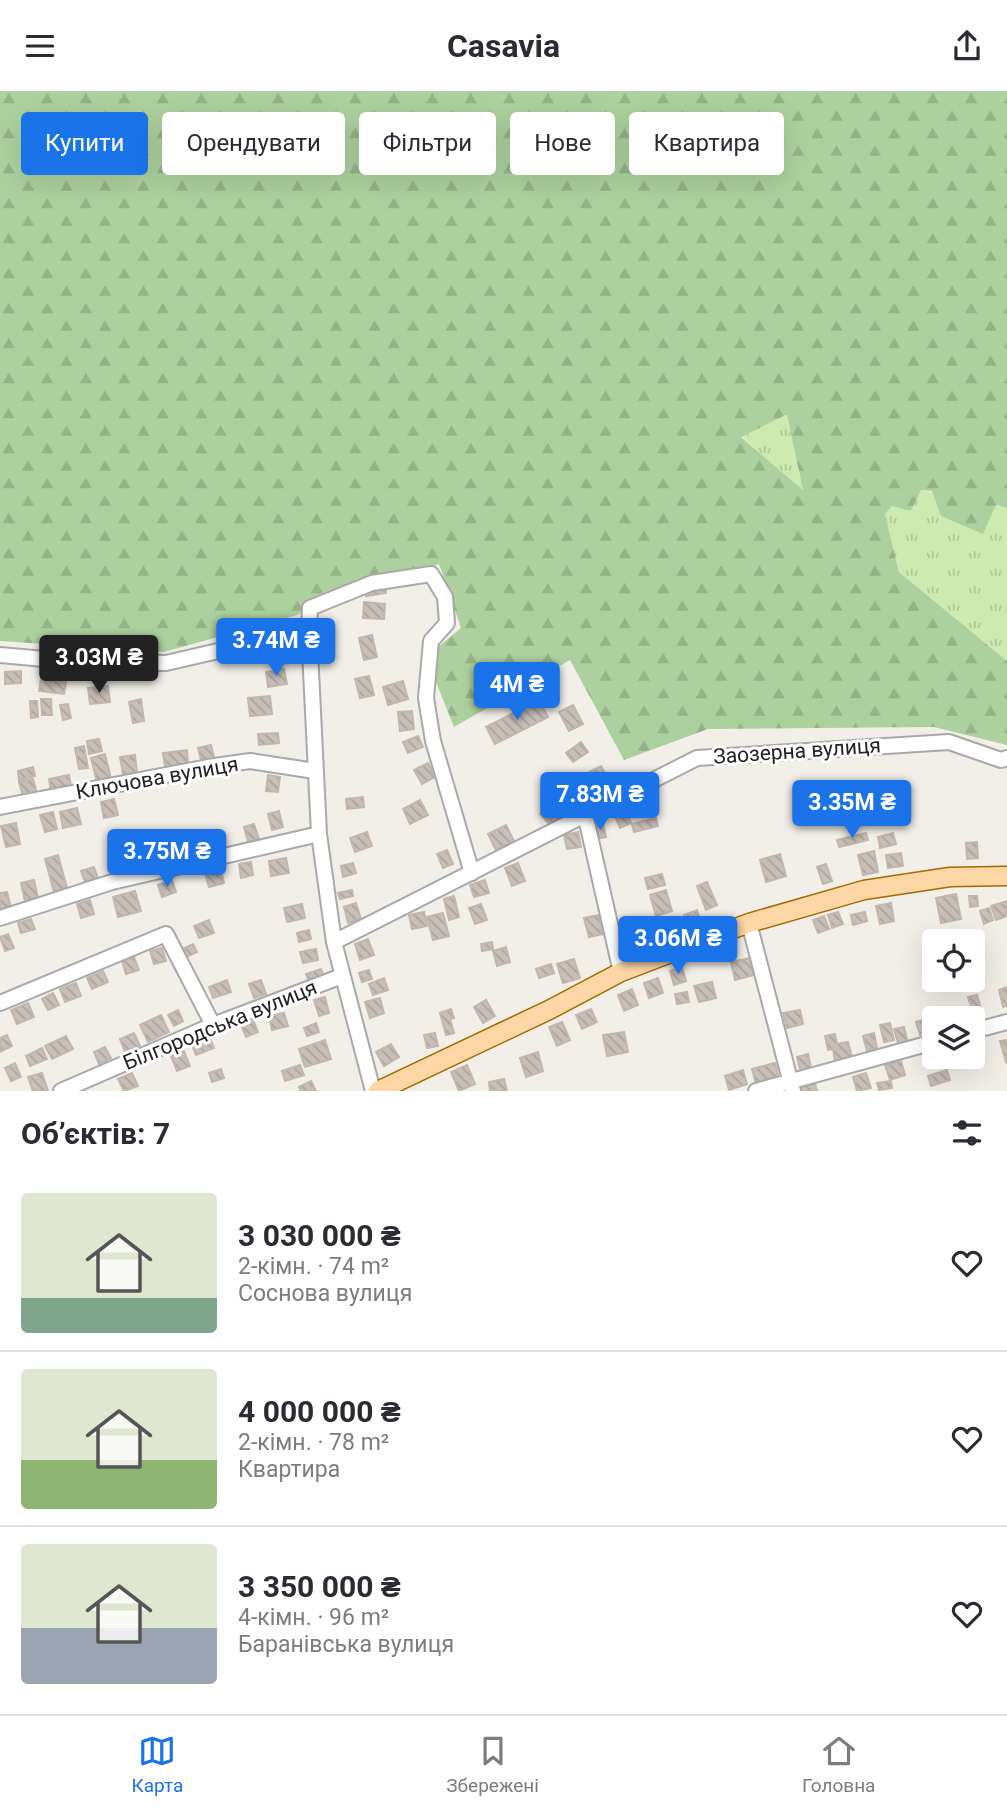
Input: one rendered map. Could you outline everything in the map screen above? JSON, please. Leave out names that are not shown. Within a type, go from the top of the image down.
[{"type":"main road","points":[[386,1089],[621,972],[749,923],[864,890],[950,877],[1007,876]]},
{"type":"street","points":[[386,1089],[342,976],[334,942],[319,834],[310,608],[372,583],[431,574],[444,597],[447,623],[431,641],[426,698],[433,741],[472,873]]},
{"type":"street","points":[[0,655],[55,660],[166,663],[309,631]]},
{"type":"street","name":"Заозерна вулиця","points":[[334,942],[697,758],[949,742],[1001,760],[1007,758]]},
{"type":"street","name":"Ключова вулиця","points":[[0,807],[250,761],[315,771]]},
{"type":"street","points":[[585,814],[621,972]]},
{"type":"street","points":[[0,918],[111,882],[319,834]]},
{"type":"street","points":[[749,923],[792,1086]]},
{"type":"street","points":[[0,1003],[166,934],[213,1025]]},
{"type":"street","name":"Білгородська вулиця","points":[[61,1091],[213,1025],[342,976]]},
{"type":"street","points":[[985,1028],[1007,1022]]},
{"type":"street","points":[[756,1091],[792,1086],[922,1046]]},
{"type":"green space","points":[[0,91],[1007,91],[1007,508],[996,505],[983,534],[941,516],[932,491],[921,490],[911,511],[892,506],[885,514],[899,572],[1007,661],[1007,745],[934,727],[708,729],[624,760],[570,660],[454,727],[426,657],[461,628],[439,564],[297,615],[164,652],[0,641]],"holes":[[[787,415],[803,490],[741,437]]]},
{"type":"green space","points":[[787,415],[803,491],[741,436]]},
{"type":"green space","points":[[921,490],[1007,508],[1007,661],[899,572],[885,514],[892,506]]},
{"type":"building","points":[[386,588],[386,593],[366,596],[365,591]]},
{"type":"building","points":[[364,602],[385,604],[384,619],[363,618]]},
{"type":"building","points":[[372,635],[377,657],[364,660],[359,638]]},
{"type":"building","points":[[284,669],[287,684],[268,687],[266,672]]},
{"type":"building","points":[[21,671],[21,683],[5,684],[5,672]]},
{"type":"building","points":[[369,676],[374,695],[360,698],[355,679]]},
{"type":"building","points":[[41,678],[66,682],[64,694],[39,691]]},
{"type":"building","points":[[403,681],[408,699],[388,705],[383,687]]},
{"type":"building","points":[[108,686],[110,702],[90,704],[88,688]]},
{"type":"building","points":[[270,696],[272,714],[250,716],[248,698]]},
{"type":"building","points":[[41,699],[51,699],[52,715],[42,715]]},
{"type":"building","points":[[141,699],[144,721],[133,723],[129,702]]},
{"type":"building","points":[[539,700],[548,717],[495,744],[486,727]]},
{"type":"building","points":[[30,701],[37,701],[38,717],[31,718]]},
{"type":"building","points":[[68,704],[71,718],[63,720],[60,705]]},
{"type":"building","points":[[573,705],[583,724],[569,731],[559,712]]},
{"type":"building","points":[[412,711],[414,729],[400,731],[398,712]]},
{"type":"building","points":[[278,733],[279,743],[259,745],[258,734]]},
{"type":"building","points":[[418,736],[423,747],[408,753],[403,742]]},
{"type":"building","points":[[99,739],[102,751],[89,754],[87,741]]},
{"type":"building","points":[[581,742],[588,752],[573,762],[566,753]]},
{"type":"building","points":[[211,745],[215,761],[202,764],[198,748]]},
{"type":"building","points":[[84,746],[88,768],[79,769],[75,748]]},
{"type":"building","points":[[187,750],[188,764],[165,767],[163,753]]},
{"type":"building","points":[[105,754],[111,779],[97,782],[91,758]]},
{"type":"building","points":[[135,755],[137,773],[123,774],[120,757]]},
{"type":"building","points":[[428,763],[435,777],[422,784],[414,770]]},
{"type":"building","points":[[601,766],[609,781],[596,788],[589,772]]},
{"type":"building","points":[[33,767],[35,776],[19,780],[18,771]]},
{"type":"building","points":[[69,775],[71,787],[51,792],[49,779]]},
{"type":"building","points":[[268,775],[280,777],[278,792],[266,791]]},
{"type":"building","points":[[577,778],[589,798],[579,804],[568,783]]},
{"type":"building","points":[[33,779],[37,793],[23,796],[19,782]]},
{"type":"building","points":[[363,797],[364,807],[347,809],[346,799]]},
{"type":"building","points":[[114,799],[118,815],[104,818],[101,802]]},
{"type":"building","points":[[556,799],[567,811],[551,826],[540,814]]},
{"type":"building","points":[[650,799],[653,811],[640,814],[637,803]]},
{"type":"building","points":[[420,800],[428,815],[410,824],[403,809]]},
{"type":"building","points":[[77,808],[81,824],[63,828],[60,812]]},
{"type":"building","points":[[626,809],[631,823],[620,828],[614,814]]},
{"type":"building","points":[[279,811],[283,827],[272,830],[268,814]]},
{"type":"building","points":[[53,812],[57,829],[45,832],[40,815]]},
{"type":"building","points":[[656,818],[658,826],[634,832],[632,824]]},
{"type":"building","points":[[16,823],[20,844],[6,847],[1,826]]},
{"type":"building","points":[[254,824],[259,839],[248,842],[244,827]]},
{"type":"building","points":[[603,824],[606,837],[596,839],[594,826]]},
{"type":"building","points":[[506,825],[514,841],[496,850],[488,834]]},
{"type":"building","points":[[367,832],[372,846],[355,852],[350,838]]},
{"type":"building","points":[[578,832],[581,847],[567,849],[564,835]]},
{"type":"building","points":[[866,833],[868,840],[839,847],[837,840]]},
{"type":"building","points":[[893,833],[896,844],[880,848],[878,837]]},
{"type":"building","points":[[199,841],[201,854],[189,856],[187,844]]},
{"type":"building","points":[[977,842],[978,858],[967,859],[966,843]]},
{"type":"building","points":[[178,847],[182,859],[171,863],[166,851]]},
{"type":"building","points":[[447,850],[453,864],[443,868],[437,854]]},
{"type":"building","points":[[874,851],[878,872],[863,875],[858,855]]},
{"type":"building","points":[[901,853],[903,866],[888,868],[886,855]]},
{"type":"building","points":[[157,854],[161,866],[149,870],[145,857]]},
{"type":"building","points":[[780,854],[786,876],[766,882],[760,860]]},
{"type":"building","points":[[58,855],[67,888],[54,892],[45,859]]},
{"type":"building","points":[[286,858],[289,873],[271,876],[269,861]]},
{"type":"building","points":[[125,860],[127,873],[117,874],[114,862]]},
{"type":"building","points":[[251,862],[253,875],[241,878],[239,864]]},
{"type":"building","points":[[353,863],[356,873],[343,877],[341,866]]},
{"type":"building","points":[[518,863],[525,881],[512,886],[505,868]]},
{"type":"building","points":[[826,864],[832,881],[823,884],[817,867]]},
{"type":"building","points":[[94,867],[99,881],[86,885],[81,871]]},
{"type":"building","points":[[221,869],[224,883],[209,887],[205,873]]},
{"type":"building","points":[[662,874],[665,885],[648,889],[645,878]]},
{"type":"building","points":[[34,880],[38,898],[25,901],[21,883]]},
{"type":"building","points":[[172,880],[176,892],[162,897],[158,885]]},
{"type":"building","points":[[485,880],[489,893],[474,897],[470,885]]},
{"type":"building","points":[[707,882],[717,905],[706,910],[697,886]]},
{"type":"building","points":[[352,890],[353,896],[340,899],[338,893]]},
{"type":"building","points":[[666,890],[672,911],[656,916],[650,895]]},
{"type":"building","points":[[135,891],[141,911],[118,917],[113,897]]},
{"type":"building","points":[[7,892],[11,908],[0,910],[0,893]]},
{"type":"building","points":[[956,894],[961,919],[941,923],[936,898]]},
{"type":"building","points":[[454,896],[459,917],[449,920],[444,899]]},
{"type":"building","points":[[969,896],[977,896],[978,906],[970,907]]},
{"type":"building","points":[[90,900],[94,914],[81,918],[77,904]]},
{"type":"building","points":[[1007,901],[1007,916],[996,920],[991,906]]},
{"type":"building","points":[[356,903],[361,919],[348,923],[344,907]]},
{"type":"building","points":[[891,903],[894,921],[880,924],[876,906]]},
{"type":"building","points":[[302,904],[305,918],[287,922],[284,908]]},
{"type":"building","points":[[481,904],[487,920],[475,924],[469,908]]},
{"type":"building","points":[[989,908],[993,920],[984,924],[980,911]]},
{"type":"building","points":[[697,910],[701,922],[688,926],[684,915]]},
{"type":"building","points":[[424,912],[427,926],[412,929],[409,915]]},
{"type":"building","points":[[838,912],[843,924],[832,928],[828,915]]},
{"type":"building","points":[[865,912],[867,921],[853,925],[851,915]]},
{"type":"building","points":[[443,913],[449,936],[433,940],[427,917]]},
{"type":"building","points":[[599,915],[603,934],[589,937],[584,918]]},
{"type":"building","points":[[824,916],[829,929],[818,933],[813,920]]},
{"type":"building","points":[[31,919],[35,929],[21,933],[18,923]]},
{"type":"building","points":[[209,920],[214,933],[199,938],[194,926]]},
{"type":"building","points":[[309,930],[311,939],[299,942],[297,933]]},
{"type":"building","points":[[650,930],[654,942],[643,945],[639,933]]},
{"type":"building","points":[[8,934],[14,948],[5,951],[0,937]]},
{"type":"building","points":[[368,939],[374,955],[360,960],[355,944]]},
{"type":"building","points":[[492,942],[493,949],[482,951],[481,944]]},
{"type":"building","points":[[193,944],[197,952],[184,958],[180,950]]},
{"type":"building","points":[[506,947],[510,962],[497,966],[493,951]]},
{"type":"building","points":[[162,948],[166,961],[154,964],[150,951]]},
{"type":"building","points":[[316,949],[318,960],[303,963],[300,952]]},
{"type":"building","points":[[134,957],[139,970],[126,974],[122,961]]},
{"type":"building","points":[[750,958],[754,975],[735,980],[731,962]]},
{"type":"building","points":[[574,959],[580,978],[563,983],[557,964]]},
{"type":"building","points":[[551,964],[554,973],[539,978],[536,969]]},
{"type":"building","points":[[682,967],[686,981],[674,985],[670,971]]},
{"type":"building","points":[[321,969],[325,979],[310,984],[306,974]]},
{"type":"building","points":[[369,970],[372,979],[362,982],[359,973]]},
{"type":"building","points":[[103,971],[108,982],[92,989],[87,978]]},
{"type":"building","points":[[384,978],[388,990],[373,995],[369,984]]},
{"type":"building","points":[[658,978],[663,993],[649,998],[644,983]]},
{"type":"building","points":[[227,980],[231,992],[213,998],[209,987]]},
{"type":"building","points":[[261,980],[266,994],[254,998],[249,984]]},
{"type":"building","points":[[712,982],[716,998],[699,1002],[694,986]]},
{"type":"building","points":[[76,983],[81,996],[65,1002],[60,989]]},
{"type":"building","points":[[1007,987],[1007,1006],[1003,1007],[999,990]]},
{"type":"building","points":[[632,989],[638,1005],[624,1011],[618,995]]},
{"type":"building","points":[[687,992],[689,1002],[677,1004],[675,994]]},
{"type":"building","points":[[53,993],[59,1005],[48,1010],[42,999]]},
{"type":"building","points":[[977,995],[980,1006],[971,1006],[968,997]]},
{"type":"building","points":[[325,997],[329,1013],[319,1016],[314,1000]]},
{"type":"building","points":[[380,998],[384,1013],[370,1018],[365,1002]]},
{"type":"building","points":[[486,1000],[495,1016],[483,1023],[474,1007]]},
{"type":"building","points":[[28,1003],[34,1017],[17,1024],[11,1010]]},
{"type":"building","points":[[451,1009],[454,1018],[450,1019],[454,1033],[446,1035],[440,1013]]},
{"type":"building","points":[[591,1009],[597,1022],[582,1029],[576,1015]]},
{"type":"building","points":[[178,1010],[183,1021],[174,1026],[168,1015]]},
{"type":"building","points":[[800,1010],[803,1024],[787,1028],[783,1013]]},
{"type":"building","points":[[284,1013],[288,1026],[272,1030],[269,1016]]},
{"type":"building","points":[[161,1015],[169,1032],[148,1042],[140,1025]]},
{"type":"building","points":[[253,1020],[258,1032],[246,1037],[241,1025]]},
{"type":"building","points":[[922,1020],[922,1034],[920,1035],[916,1022]]},
{"type":"building","points":[[562,1022],[570,1040],[557,1046],[549,1027]]},
{"type":"building","points":[[316,1023],[319,1032],[307,1036],[304,1028]]},
{"type":"building","points":[[890,1023],[894,1040],[884,1042],[880,1025]]},
{"type":"building","points":[[904,1027],[907,1040],[898,1043],[894,1029]]},
{"type":"building","points":[[624,1032],[628,1052],[607,1056],[603,1035]]},
{"type":"building","points":[[134,1033],[140,1046],[125,1052],[120,1039]]},
{"type":"building","points":[[435,1033],[438,1046],[427,1048],[424,1035]]},
{"type":"building","points":[[874,1033],[877,1048],[867,1051],[863,1036]]},
{"type":"building","points":[[835,1034],[837,1044],[848,1042],[852,1057],[835,1061],[833,1049],[828,1050],[825,1036]]},
{"type":"building","points":[[7,1035],[12,1046],[0,1052],[0,1038]]},
{"type":"building","points":[[66,1036],[73,1049],[52,1059],[45,1046]]},
{"type":"building","points":[[210,1038],[214,1048],[196,1055],[192,1045]]},
{"type":"building","points":[[325,1040],[331,1059],[305,1067],[299,1049]]},
{"type":"building","points":[[1007,1040],[1007,1061],[1006,1062],[1000,1041]]},
{"type":"building","points":[[391,1044],[399,1057],[384,1066],[376,1052]]},
{"type":"building","points":[[105,1047],[111,1058],[99,1064],[94,1052]]},
{"type":"building","points":[[42,1048],[47,1059],[30,1066],[26,1056]]},
{"type":"building","points":[[184,1051],[190,1066],[177,1071],[171,1056]]},
{"type":"building","points":[[538,1052],[543,1071],[526,1077],[520,1058]]},
{"type":"building","points":[[808,1054],[811,1068],[800,1070],[797,1057]]},
{"type":"building","points":[[901,1061],[905,1075],[890,1080],[885,1065]]},
{"type":"building","points":[[15,1063],[21,1077],[11,1081],[5,1068]]},
{"type":"building","points":[[775,1063],[779,1078],[756,1084],[752,1069]]},
{"type":"building","points":[[300,1065],[304,1075],[285,1081],[282,1071]]},
{"type":"building","points":[[467,1065],[475,1084],[459,1091],[451,1072]]},
{"type":"building","points":[[221,1069],[224,1078],[212,1082],[209,1073]]},
{"type":"building","points":[[743,1070],[747,1084],[729,1090],[725,1076]]},
{"type":"building","points":[[947,1070],[950,1080],[931,1086],[928,1076]]},
{"type":"building","points":[[42,1073],[48,1091],[33,1091],[28,1077]]},
{"type":"building","points":[[132,1073],[138,1086],[124,1091],[118,1079]]},
{"type":"building","points":[[866,1073],[871,1088],[857,1091],[853,1077]]},
{"type":"building","points":[[504,1079],[507,1091],[490,1091],[489,1082]]},
{"type":"building","points":[[311,1081],[316,1091],[301,1091],[299,1087]]},
{"type":"building","points":[[891,1081],[892,1088],[879,1090],[877,1083]]},
{"type":"building","points":[[815,1084],[817,1091],[801,1091],[800,1087]]}]
